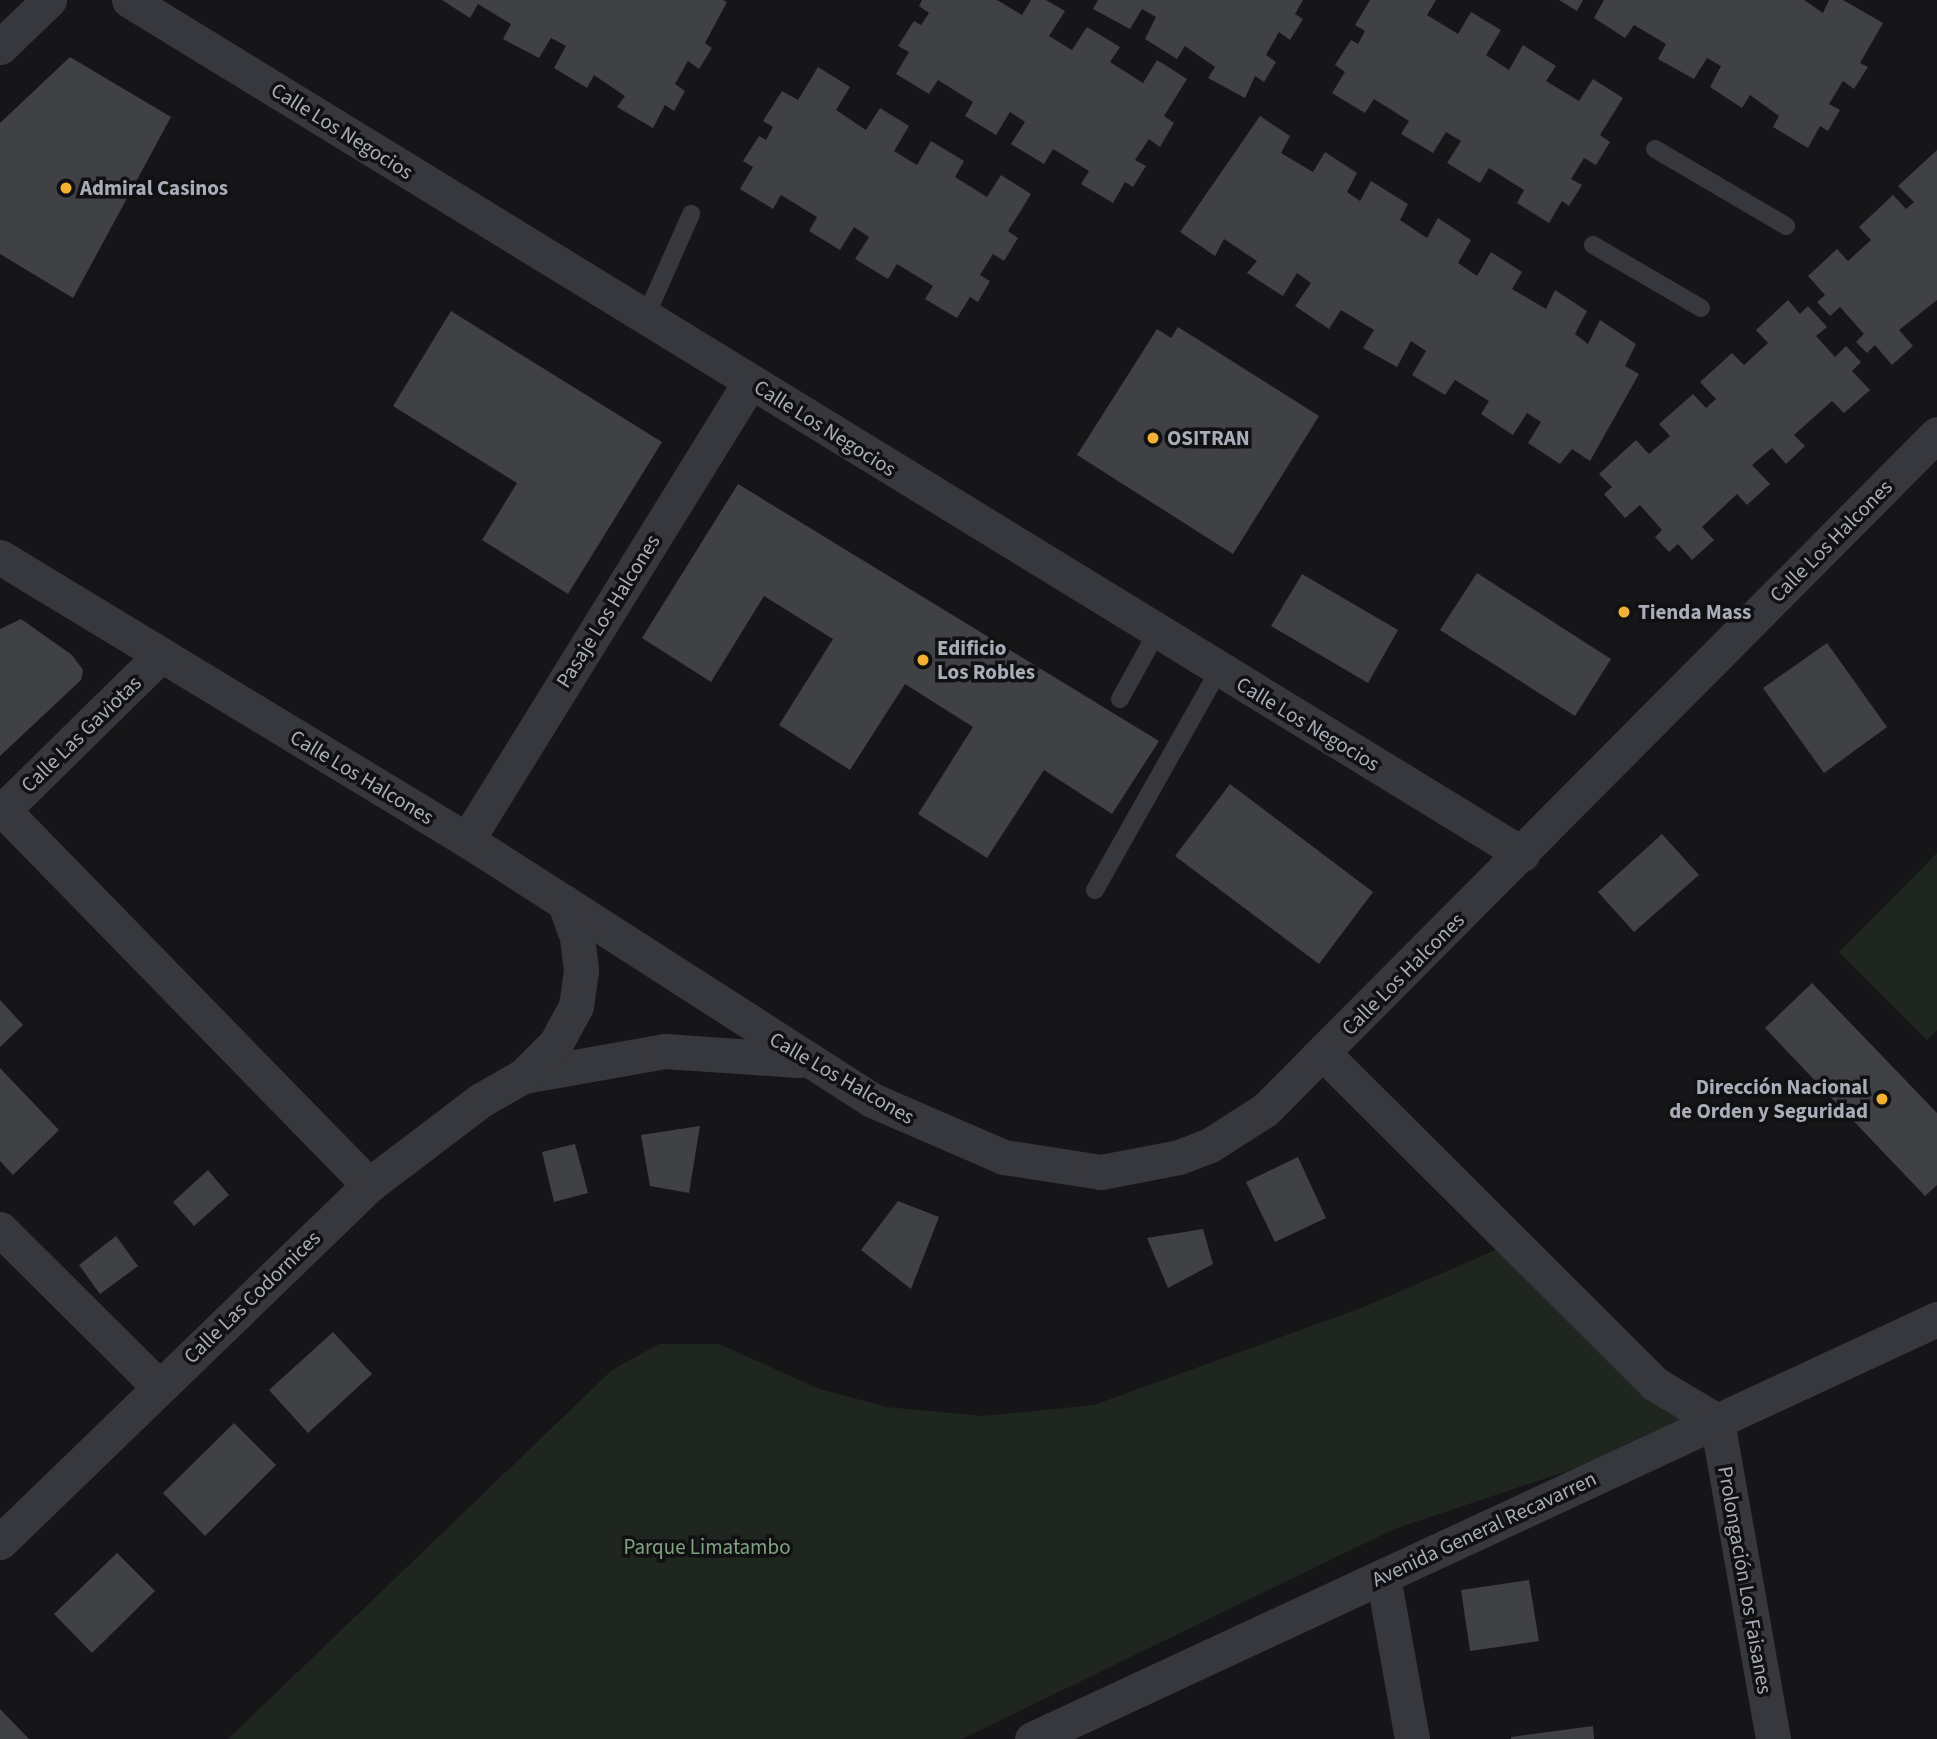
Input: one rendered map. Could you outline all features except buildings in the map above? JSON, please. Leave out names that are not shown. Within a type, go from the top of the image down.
[{"type":"street","points":[[0,47],[49,0]]},
{"type":"street","name":"Calle Los Negocios","points":[[129,0],[1522,854]]},
{"type":"street","name":"Pasaje Los Halcones","points":[[467,840],[750,382]]},
{"type":"street","name":"Calle Los Halcones","points":[[0,557],[467,840],[808,1062],[872,1100],[959,1142],[1039,1165],[1101,1172],[1153,1165],[1210,1145],[1265,1110],[1324,1054],[1937,434]]},
{"type":"street","name":"Calle Las Gaviotas","points":[[1,811],[161,655]]},
{"type":"street","points":[[1,811],[369,1185]]},
{"type":"street","name":"Calle Las Codornices","points":[[0,1542],[158,1386],[369,1185],[481,1100],[523,1076],[556,1043],[576,1006],[580,955],[564,902]]},
{"type":"street","name":"Calle Las Codornices","points":[[523,1076],[665,1051],[736,1052],[808,1062]]},
{"type":"street","points":[[1324,1054],[1655,1384],[1717,1421]]},
{"type":"street","points":[[0,1229],[158,1386]]},
{"type":"street","name":"Avenida General Recavarren","points":[[1031,1739],[1937,1319]]},
{"type":"street","name":"Prolongación Los Faisanes","points":[[1717,1421],[1773,1739]]},
{"type":"street","points":[[1383,1576],[1412,1739]]},
{"type":"lane","points":[[1655,149],[1786,226]]},
{"type":"lane","points":[[645,318],[691,215]]},
{"type":"lane","points":[[1593,245],[1700,308]]},
{"type":"lane","points":[[1120,699],[1157,632]]},
{"type":"lane","points":[[1095,890],[1219,670]]},
{"type":"green space","points":[[1937,853],[1937,1030],[1927,1040],[1839,952]]},
{"type":"green space","name":"Parque Limatambo","points":[[1514,1242],[1717,1421],[1394,1529],[962,1739],[228,1739],[612,1370],[659,1344],[719,1344],[817,1388],[886,1407],[983,1416],[1094,1405],[1364,1307]]},
{"type":"place","name":"Admiral Casinos","points":[[66,188]]},
{"type":"place","name":"OSITRAN","points":[[1153,438]]},
{"type":"place","name":"Tienda Mass","points":[[1624,612]]},
{"type":"place","name":"Edificio Los Robles","points":[[923,660]]},
{"type":"place","name":"Dirección Nacional de Orden y Seguridad","points":[[1882,1099]]}]
